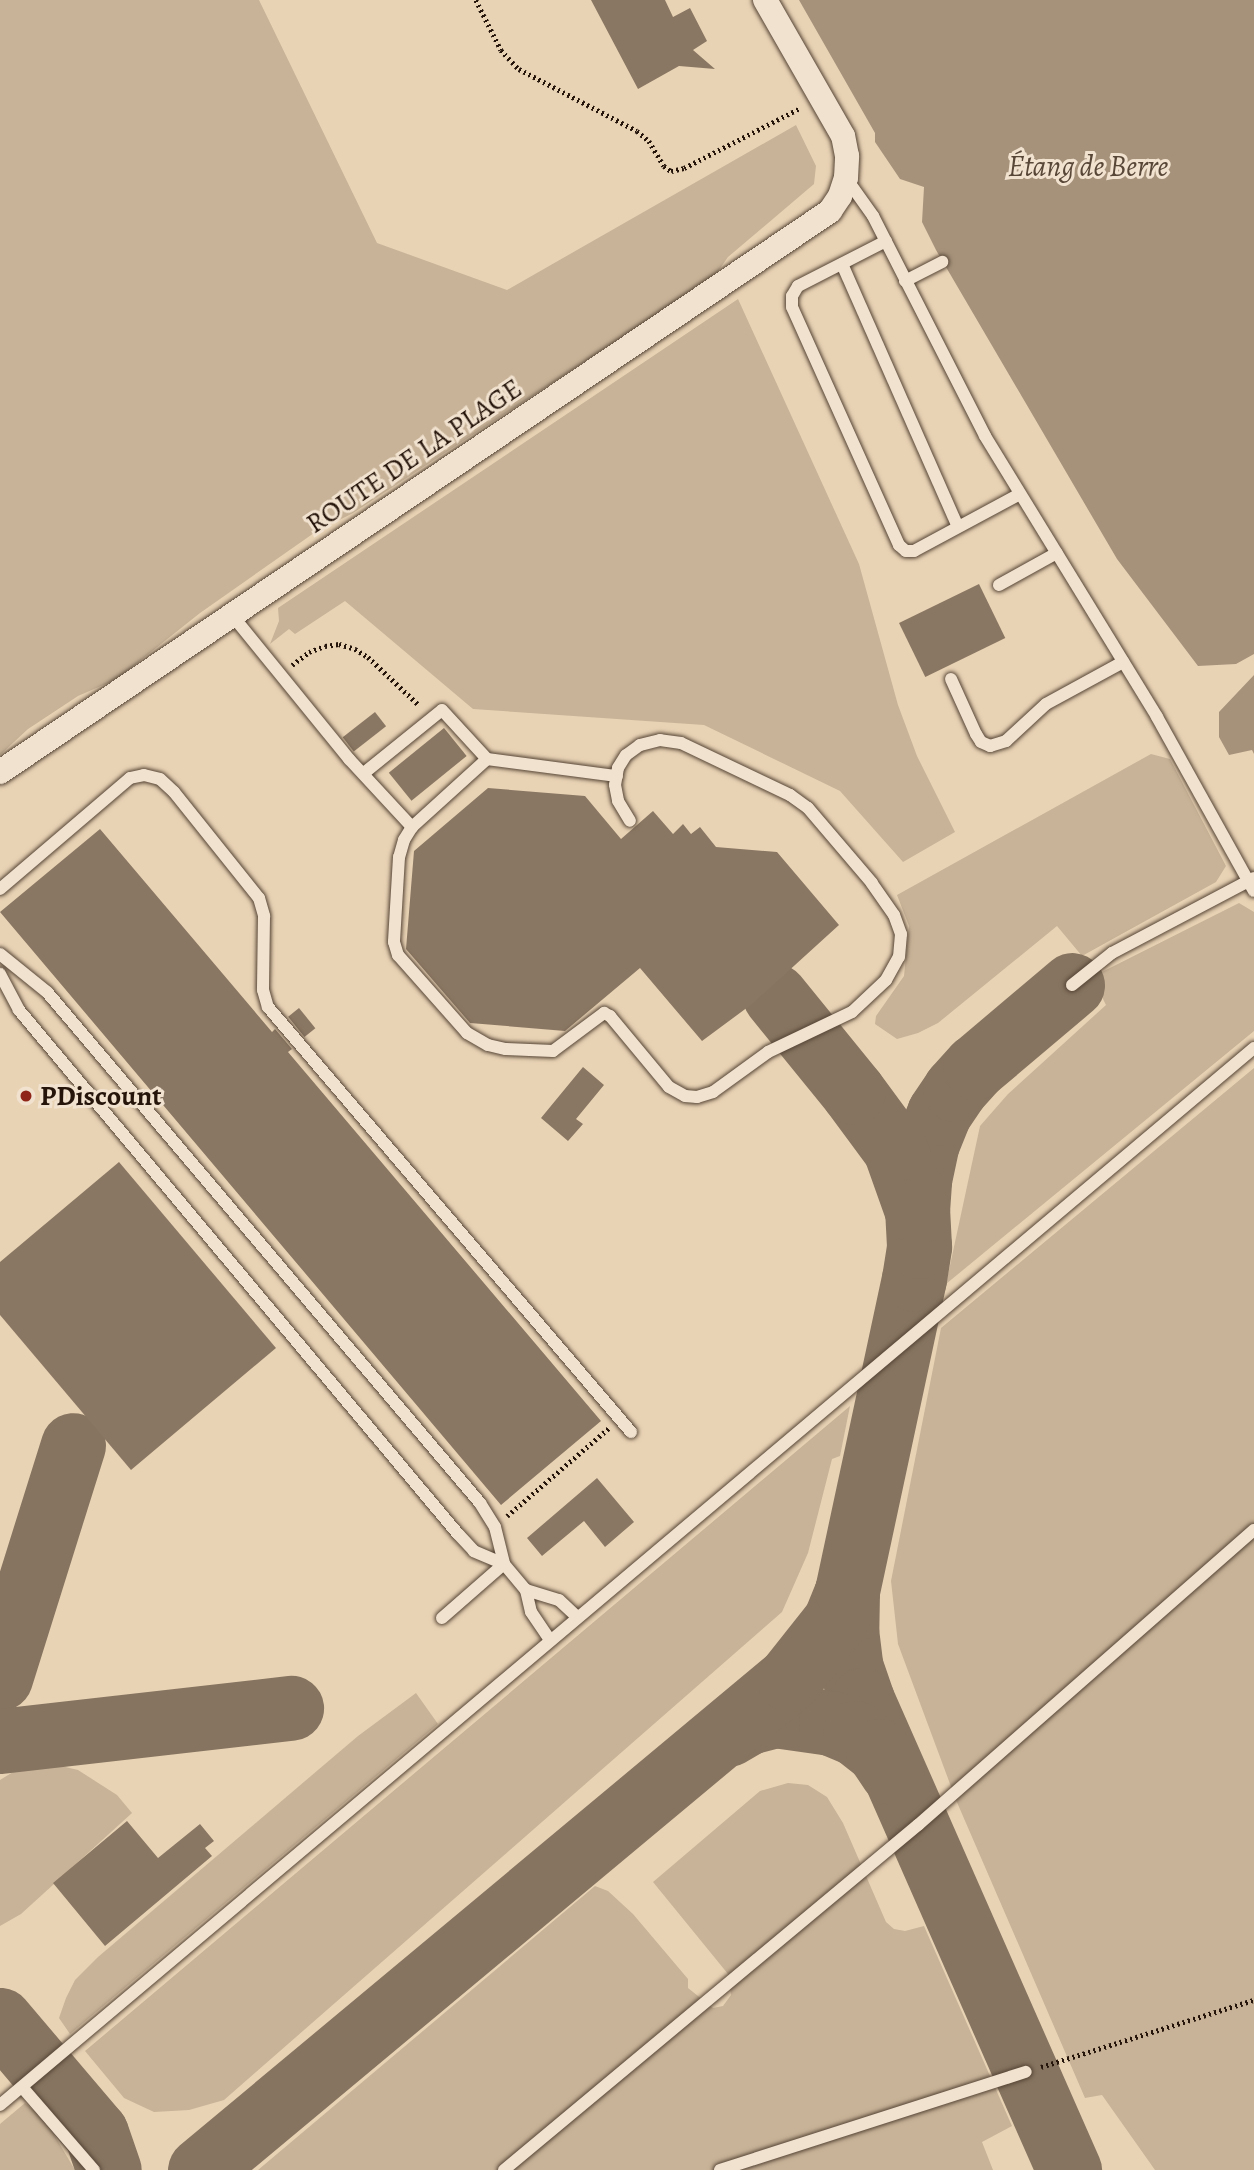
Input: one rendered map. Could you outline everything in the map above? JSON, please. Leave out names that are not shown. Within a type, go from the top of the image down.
[{"type":"street","points":[[765,0],[843,136],[848,156],[846,178]]},
{"type":"street","name":"ROUTE DE LA PLAGE","points":[[0,772],[830,211],[840,196],[846,178]]},
{"type":"lane","points":[[846,178],[855,187],[886,241],[985,436],[1123,662],[1252,884],[1112,953],[1072,985]]},
{"type":"lane","points":[[886,241],[798,286],[792,296],[792,307],[899,545],[905,551],[914,551],[1020,494]]},
{"type":"lane","points":[[905,281],[942,261]]},
{"type":"lane","points":[[842,264],[958,527]]},
{"type":"lane","points":[[999,585],[1057,553]]},
{"type":"lane","points":[[232,615],[279,675],[412,827]]},
{"type":"lane","points":[[951,679],[976,734],[981,742],[990,746],[1006,741],[1046,704],[1123,662]]},
{"type":"lane","points":[[363,773],[437,711],[446,713],[487,759],[617,776]]},
{"type":"lane","points":[[487,759],[412,827],[398,857],[394,942],[398,955],[467,1033],[488,1045],[506,1049],[553,1051],[604,1013],[610,1016],[669,1087],[685,1096],[697,1097],[713,1092],[768,1052],[852,1012],[886,981],[899,957],[901,934],[894,915],[872,883],[808,808],[790,795],[681,743],[660,740],[640,745],[626,755],[617,776],[618,801],[630,821]]},
{"type":"lane","points":[[0,890],[130,778],[144,775],[160,779],[259,898],[264,916],[262,990],[268,1007],[631,1432]]},
{"type":"lane","points":[[0,954],[47,992],[480,1503],[495,1527],[504,1564]]},
{"type":"lane","points":[[0,974],[19,1010],[458,1534],[474,1551],[504,1564],[526,1590],[531,1612],[550,1640]]},
{"type":"lane","points":[[0,2105],[1254,1048]]},
{"type":"lane","points":[[504,2170],[918,1825],[1254,1530]]},
{"type":"lane","points":[[442,1618],[504,1564]]},
{"type":"lane","points":[[526,1590],[559,1600],[577,1617]]},
{"type":"lane","points":[[720,2170],[1026,2072]]},
{"type":"lane","points":[[22,2087],[94,2170]]},
{"type":"path","points":[[476,0],[501,50],[519,69],[638,131],[649,141],[664,166],[671,171],[684,169],[822,96]]},
{"type":"path","points":[[279,675],[309,652],[339,644],[368,657],[430,716]]},
{"type":"path","points":[[495,1527],[620,1418]]},
{"type":"path","points":[[1026,2072],[1254,2000]]},
{"type":"shaded area","points":[[0,0],[259,0],[377,243],[507,290],[796,125],[816,166],[814,184],[728,257],[714,277],[353,513],[314,533],[200,613],[117,679],[78,696],[28,729],[0,755]]},
{"type":"shaded area","points":[[738,299],[859,564],[898,705],[917,756],[955,832],[903,862],[840,791],[704,725],[473,709],[345,601],[295,634],[289,629],[270,644],[279,621],[278,608]]},
{"type":"shaded area","points":[[1151,754],[1170,759],[1226,866],[1216,882],[1082,956],[1057,926],[938,1023],[918,1033],[897,1039],[875,1024],[876,1016],[904,976],[909,926],[897,895]]},
{"type":"shaded area","points":[[1239,903],[1254,912],[1254,1031],[946,1284],[980,1126],[1008,1094],[1106,1005],[1092,977]]},
{"type":"shaded area","points":[[1254,1068],[1254,2170],[1155,2170],[1102,2095],[1085,2098],[956,1800],[898,1644],[891,1581],[941,1328]]},
{"type":"shaded area","points":[[850,1406],[840,1456],[832,1459],[808,1553],[782,1612],[224,2100],[189,2110],[154,2112],[124,2098],[85,2051]]},
{"type":"shaded area","points":[[416,1693],[438,1724],[70,2034],[59,2018],[66,1998],[75,1980],[98,1957],[358,1736]]},
{"type":"shaded area","points":[[49,1763],[78,1770],[117,1795],[132,1813],[21,1914],[0,1926],[0,1780],[13,1772]]},
{"type":"shaded area","points":[[788,1783],[808,1785],[827,1797],[843,1823],[886,1922],[894,1929],[905,1931],[924,1926],[1012,2126],[982,2142],[993,2170],[258,2170],[595,1886],[608,1891],[633,1914],[688,1979],[688,1988],[713,2008],[723,2006],[731,1995],[728,1974],[653,1882],[760,1791]]},
{"type":"shaded area","points":[[25,2103],[46,2121],[75,2170],[0,2170],[0,2124]]},
{"type":"water","name":"Étang de Berre","points":[[799,0],[1254,0],[1254,654],[1236,664],[1198,666],[1117,559],[936,250],[922,222],[924,187],[900,179],[875,142],[875,133]]},
{"type":"water","points":[[1254,675],[1254,754],[1252,750],[1229,755],[1219,737],[1219,712]]},
{"type":"building","points":[[591,0],[665,0],[673,17],[690,8],[707,41],[693,50],[715,69],[679,66],[638,89]]},
{"type":"building","points":[[979,584],[1005,638],[925,677],[899,623]]},
{"type":"building","points":[[375,712],[386,726],[354,751],[343,737]]},
{"type":"building","points":[[444,728],[467,756],[411,801],[389,773]]},
{"type":"building","points":[[488,788],[585,796],[621,839],[653,811],[673,834],[683,824],[691,834],[700,827],[716,847],[777,852],[839,925],[752,1004],[702,1041],[640,968],[565,1031],[470,1023],[406,949],[414,851]]},
{"type":"building","points":[[100,829],[272,1032],[275,1029],[292,1049],[288,1052],[601,1421],[501,1505],[0,912]]},
{"type":"building","points":[[299,1008],[315,1028],[304,1037],[288,1017]]},
{"type":"building","points":[[583,1067],[604,1085],[576,1119],[583,1124],[568,1141],[541,1118]]},
{"type":"building","points":[[119,1162],[276,1348],[131,1470],[0,1315],[0,1262]]},
{"type":"building","points":[[597,1478],[634,1522],[605,1547],[584,1521],[542,1556],[527,1538]]},
{"type":"building","points":[[127,1821],[158,1858],[200,1824],[214,1841],[205,1848],[212,1856],[105,1946],[53,1883]]},
{"type":"taxiway","points":[[917,1211],[919,1180],[927,1143],[939,1113],[955,1089],[975,1067],[1072,985]]},
{"type":"taxiway","points":[[200,2170],[789,1679],[835,1621],[847,1591],[914,1279],[919,1246],[917,1211],[895,1149],[853,1092],[775,996]]},
{"type":"taxiway","points":[[0,1678],[73,1445]]},
{"type":"taxiway","points":[[847,1591],[846,1630],[850,1665],[862,1700],[1069,2170]]},
{"type":"taxiway","points":[[0,1741],[291,1708]]},
{"type":"taxiway","points":[[728,1734],[749,1722],[775,1715],[831,1723],[855,1733],[878,1751],[892,1772]]},
{"type":"taxiway","points":[[0,2020],[96,2133],[109,2170]]},
{"type":"place","name":"PDiscount","points":[[26,1096]]}]
